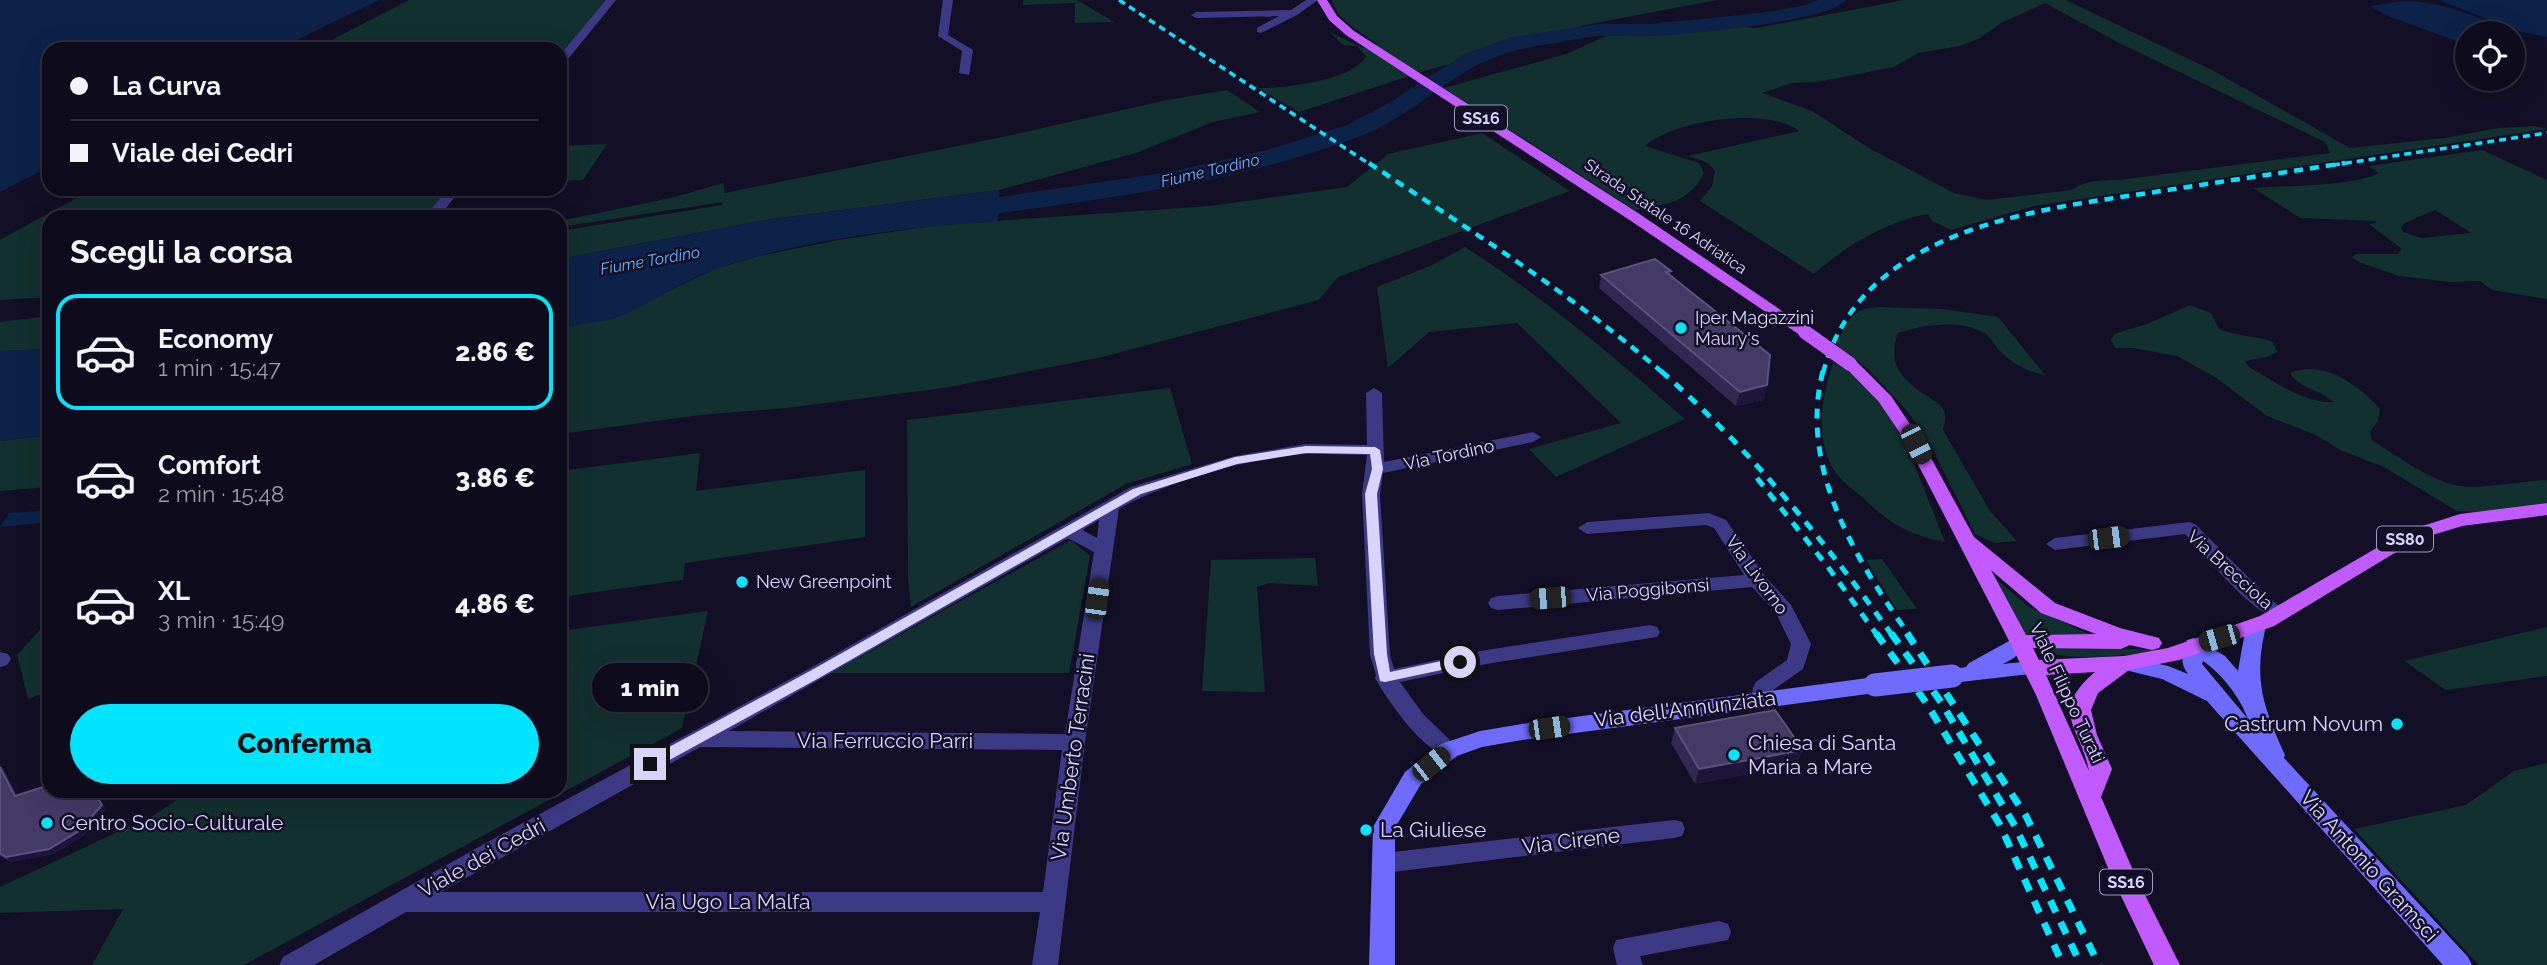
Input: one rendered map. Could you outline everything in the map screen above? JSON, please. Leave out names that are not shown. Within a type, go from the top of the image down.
[{"type":"main road","name":"Strada Statale 16 Adriatica","points":[[1322,0],[1340,25],[1370,47],[1592,190],[1850,364],[1885,399],[1916,444]]},
{"type":"main road","name":"Viale Filippo Turati","points":[[1916,444],[2020,642],[2123,875],[2167,965]]},
{"type":"main road","name":"SS80","points":[[2032,668],[2124,663],[2172,655],[2194,645],[2256,626],[2410,536],[2460,520],[2547,509]]},
{"type":"main road","name":"SS80","points":[[1964,537],[2048,608],[2115,634],[2152,643]]},
{"type":"main road","name":"SS80","points":[[2020,642],[2047,640],[2194,645]]},
{"type":"main road","name":"SS80","points":[[2090,797],[2101,769],[2085,734],[2080,711],[2082,699],[2102,676],[2124,663]]},
{"type":"street","points":[[567,53],[611,0]]},
{"type":"street","points":[[948,0],[943,36],[968,50],[965,73]]},
{"type":"street","points":[[1261,30],[1313,0]]},
{"type":"street","points":[[1196,15],[1293,13]]},
{"type":"street","points":[[438,210],[449,196]]},
{"type":"street","points":[[1374,393],[1376,460]]},
{"type":"street","name":"Via Tordino","points":[[1111,504],[1137,491],[1235,461],[1306,449],[1376,460],[1533,437]]},
{"type":"street","name":"Via Tordino","points":[[1376,460],[1371,494],[1380,654],[1385,678],[1395,695],[1449,750]]},
{"type":"street","name":"Viale dei Cedri","points":[[292,965],[814,675],[1111,504]]},
{"type":"street","name":"Via Umberto Terracini","points":[[1045,965],[1074,742],[1111,504]]},
{"type":"street","name":"Via Livorno","points":[[1587,528],[1709,519],[1720,524],[1757,580],[1784,610],[1801,644],[1796,664],[1762,687],[1763,699]]},
{"type":"street","name":"Via Brecciola","points":[[2055,544],[2189,528],[2262,602],[2279,614]]},
{"type":"street","points":[[1067,530],[1104,549]]},
{"type":"street","name":"Via Poggibonsi","points":[[1498,603],[1757,580]]},
{"type":"street","name":"Via Antonio Gramsci","points":[[2256,626],[2247,662],[2249,697],[2279,768]]},
{"type":"street","points":[[1385,678],[1486,657],[1650,632]]},
{"type":"street","name":"Via dell'Annunziata","points":[[1952,676],[1986,665],[2020,642]]},
{"type":"street","name":"Via Antonio Gramsci","points":[[2249,697],[2218,661],[2194,645],[2192,665],[2218,700],[2459,965]]},
{"type":"street","name":"Via Antonio Gramsci","points":[[2124,663],[2168,673],[2194,684],[2218,700]]},
{"type":"street","name":"Via dell'Annunziata","points":[[1382,965],[1384,827],[1413,778],[1449,750],[1480,739],[1522,732],[1875,684],[2032,668]]},
{"type":"street","name":"Via Ferruccio Parri","points":[[695,739],[1074,742]]},
{"type":"street","name":"Via Cirene","points":[[1384,863],[1674,829]]},
{"type":"street","name":"Via Ugo La Malfa","points":[[404,902],[1052,902]]},
{"type":"street","points":[[1630,965],[1625,948],[1719,932]]},
{"type":"green space","points":[[409,0],[607,0],[567,49],[567,42],[328,42]]},
{"type":"green space","points":[[1023,0],[1077,0],[1114,22],[1075,23],[1075,3],[1023,5]]},
{"type":"green space","points":[[1332,0],[1717,0],[1585,25],[1531,44],[1434,68],[1299,112],[1258,88],[1317,81],[1347,72],[1359,65],[1366,56],[1357,46],[1343,45],[1330,32],[1363,48],[1378,45],[1351,26],[1339,14]]},
{"type":"green space","points":[[1904,0],[2066,0],[2214,71],[2350,148],[2444,138],[2499,128],[2535,126],[2547,129],[2034,206],[1951,230],[1932,221],[1928,214],[1867,236],[1814,274],[1700,201],[1712,186],[1715,171],[1708,163],[1688,156],[1799,131],[1784,123],[1766,119],[1721,119],[1677,129],[1659,137],[1645,146],[1699,163],[1704,173],[1683,197],[1666,204],[1635,210],[1444,88],[1566,54],[1615,32],[1664,22],[1703,28],[1719,25],[1757,28]],"holes":[[[2045,3],[2119,43],[2325,142],[2330,153],[2094,181],[2072,190],[1987,200],[1954,193],[1869,148],[1812,111],[1762,93],[1792,83],[1817,82],[1894,67],[1918,53],[1960,46],[1980,38],[2001,23]]]},
{"type":"green space","points":[[1227,90],[1260,112],[1213,122],[1136,153],[999,190],[765,220],[567,258],[567,230],[722,205],[723,202],[567,226],[567,220],[675,197],[723,183],[725,193],[1007,136],[1167,100]]},
{"type":"green space","points":[[1482,133],[1570,191],[1338,277],[1319,300],[1102,357],[944,388],[787,408],[700,415],[567,433],[567,326],[671,290],[715,269],[758,256],[844,239],[938,225],[1210,206],[1347,187],[1388,154]]},
{"type":"green space","points":[[607,144],[583,180],[567,181],[567,146]]},
{"type":"green space","points":[[2482,150],[2547,180],[2547,299],[2492,290],[2480,281],[2450,282],[2399,276],[2361,263],[2352,257],[2356,254],[2398,254],[2402,249],[2369,224],[2376,223],[2375,221],[2300,218],[2253,188],[2354,181],[2379,173],[2368,166]],"holes":[[[2435,210],[2470,232],[2422,238],[2403,232],[2401,227]]]},
{"type":"green space","points":[[80,196],[445,196],[434,210],[55,210]]},
{"type":"green space","points":[[42,217],[42,297],[0,300],[0,240]]},
{"type":"green space","points":[[1465,247],[1578,328],[1685,419],[1556,477],[1529,449],[1621,423],[1517,323],[1429,332],[1388,368],[1377,287],[1430,266]]},
{"type":"green space","points":[[2190,305],[2211,313],[2219,329],[2273,342],[2277,352],[2267,357],[2245,361],[2249,367],[2290,391],[2323,402],[2334,402],[2304,386],[2290,373],[2302,370],[2327,372],[2351,383],[2380,409],[2378,421],[2370,432],[2372,440],[2414,467],[2459,486],[2547,480],[2547,509],[2508,513],[2457,511],[2384,467],[2340,450],[2316,435],[2267,416],[2215,377],[2177,356],[2133,348],[2115,348],[2111,340],[2114,334],[2147,324]]},
{"type":"green space","points":[[1879,307],[1942,309],[1998,317],[2045,375],[2014,363],[1986,334],[1964,326],[1941,325],[1908,330],[1898,333],[1895,344],[1894,354],[1899,371],[1943,409],[1943,430],[1990,511],[2017,541],[1995,543],[1975,534],[1933,450],[1908,412],[1869,370],[1836,345],[1851,317],[1861,310]]},
{"type":"green space","points":[[42,317],[42,349],[0,351],[0,322]]},
{"type":"green space","points":[[1833,363],[1855,376],[1889,416],[1915,467],[1945,542],[1920,536],[1890,521],[1834,471],[1823,441],[1822,428],[1823,401]]},
{"type":"green space","points":[[1170,388],[1192,464],[1126,484],[911,607],[908,579],[907,420]]},
{"type":"green space","points":[[42,436],[42,488],[0,491],[0,441]]},
{"type":"green space","points":[[700,453],[696,491],[865,470],[865,537],[685,563],[683,580],[567,596],[567,470]]},
{"type":"green space","points":[[1071,540],[1090,556],[1069,673],[831,673]]},
{"type":"green space","points":[[1315,558],[1318,586],[1269,583],[1257,587],[1265,692],[1202,691],[1211,560]]},
{"type":"green space","points":[[1882,559],[1917,609],[1897,610],[1866,560]]},
{"type":"green space","points":[[1995,578],[2029,607],[2091,635],[2024,634]]},
{"type":"green space","points":[[708,611],[682,728],[567,790],[567,630]]},
{"type":"green space","points":[[2547,627],[2547,676],[2446,690],[2404,661]]},
{"type":"green space","points":[[42,628],[42,694],[28,699],[17,655]]},
{"type":"green space","points":[[2051,646],[2160,650],[2117,656],[2080,657],[2064,656],[2041,649]]},
{"type":"green space","points":[[2547,763],[2547,965],[2479,965],[2354,829],[2466,805],[2514,771]]},
{"type":"green space","points":[[180,798],[553,798],[244,965],[92,965],[123,909],[0,913],[0,887],[154,815]]},
{"type":"water","points":[[0,0],[379,0],[292,42],[42,42],[42,171],[0,192]]},
{"type":"water","points":[[2439,0],[2547,0],[2547,37],[2525,33],[2525,21],[2492,21]]},
{"type":"water","points":[[2402,1],[2417,2],[2448,7],[2486,21],[2455,21],[2455,41],[2388,16],[2370,6]]},
{"type":"water","points":[[999,190],[998,221],[892,231],[787,249],[719,268],[620,316],[567,327],[567,258],[765,220]]},
{"type":"water","points":[[42,349],[42,436],[0,441],[0,351]]},
{"type":"water","points":[[42,511],[42,521],[0,527],[9,513]]},
{"type":"building","name":"Iper Magazzini Maury's","points":[[1655,259],[1671,271],[1666,272],[1770,355],[1767,385],[1740,392],[1601,275]]},
{"type":"building","points":[[1775,710],[1803,750],[1699,769],[1675,728]]},
{"type":"building","name":"Centro Socio-Culturale","points":[[0,767],[15,796],[42,787],[42,798],[98,798],[102,805],[79,831],[49,849],[6,857],[0,853]]},
{"type":"waterway","name":"Fiume Tordino","points":[[952,212],[1169,180],[1274,156],[1355,130],[1400,106],[1471,60],[1512,43],[1598,30],[1652,30],[1759,19],[1811,10],[1836,0]]},
{"type":"railway","points":[[1119,0],[1371,165]]},
{"type":"railway","points":[[2333,165],[2547,133]]},
{"type":"railway","points":[[1369,163],[1556,289],[1663,373]]},
{"type":"railway","points":[[1823,373],[1843,325],[1873,286],[1912,257],[1957,235],[2006,219],[2057,208],[2345,163]]},
{"type":"railway","points":[[1661,371],[1725,432],[1784,496],[1892,635]]},
{"type":"railway","points":[[1823,371],[1817,407],[1818,442],[1825,477],[1852,544],[1909,635]]},
{"type":"railway","points":[[1757,478],[1828,567],[1877,635]]},
{"type":"railway","points":[[1876,633],[1927,704],[2000,825],[2063,965]]},
{"type":"railway","points":[[1891,633],[1941,702],[2015,826],[2081,965]]},
{"type":"railway","points":[[1907,633],[2026,816],[2099,965]]},
{"type":"place","name":"Iper Magazzini Maury's","points":[[1681,328]]},
{"type":"place","name":"New Greenpoint","points":[[742,582]]},
{"type":"place","name":"Castrum Novum","points":[[2397,724]]},
{"type":"place","name":"Chiesa di Santa Maria a Mare","points":[[1734,755]]},
{"type":"place","name":"Centro Socio-Culturale","points":[[47,823]]},
{"type":"place","name":"La Giuliese","points":[[1366,830]]},
{"type":"route","points":[[650,764],[814,675],[1137,491],[1235,461],[1306,449],[1375,450],[1378,469],[1371,494],[1380,654],[1385,678],[1460,662]]}]
